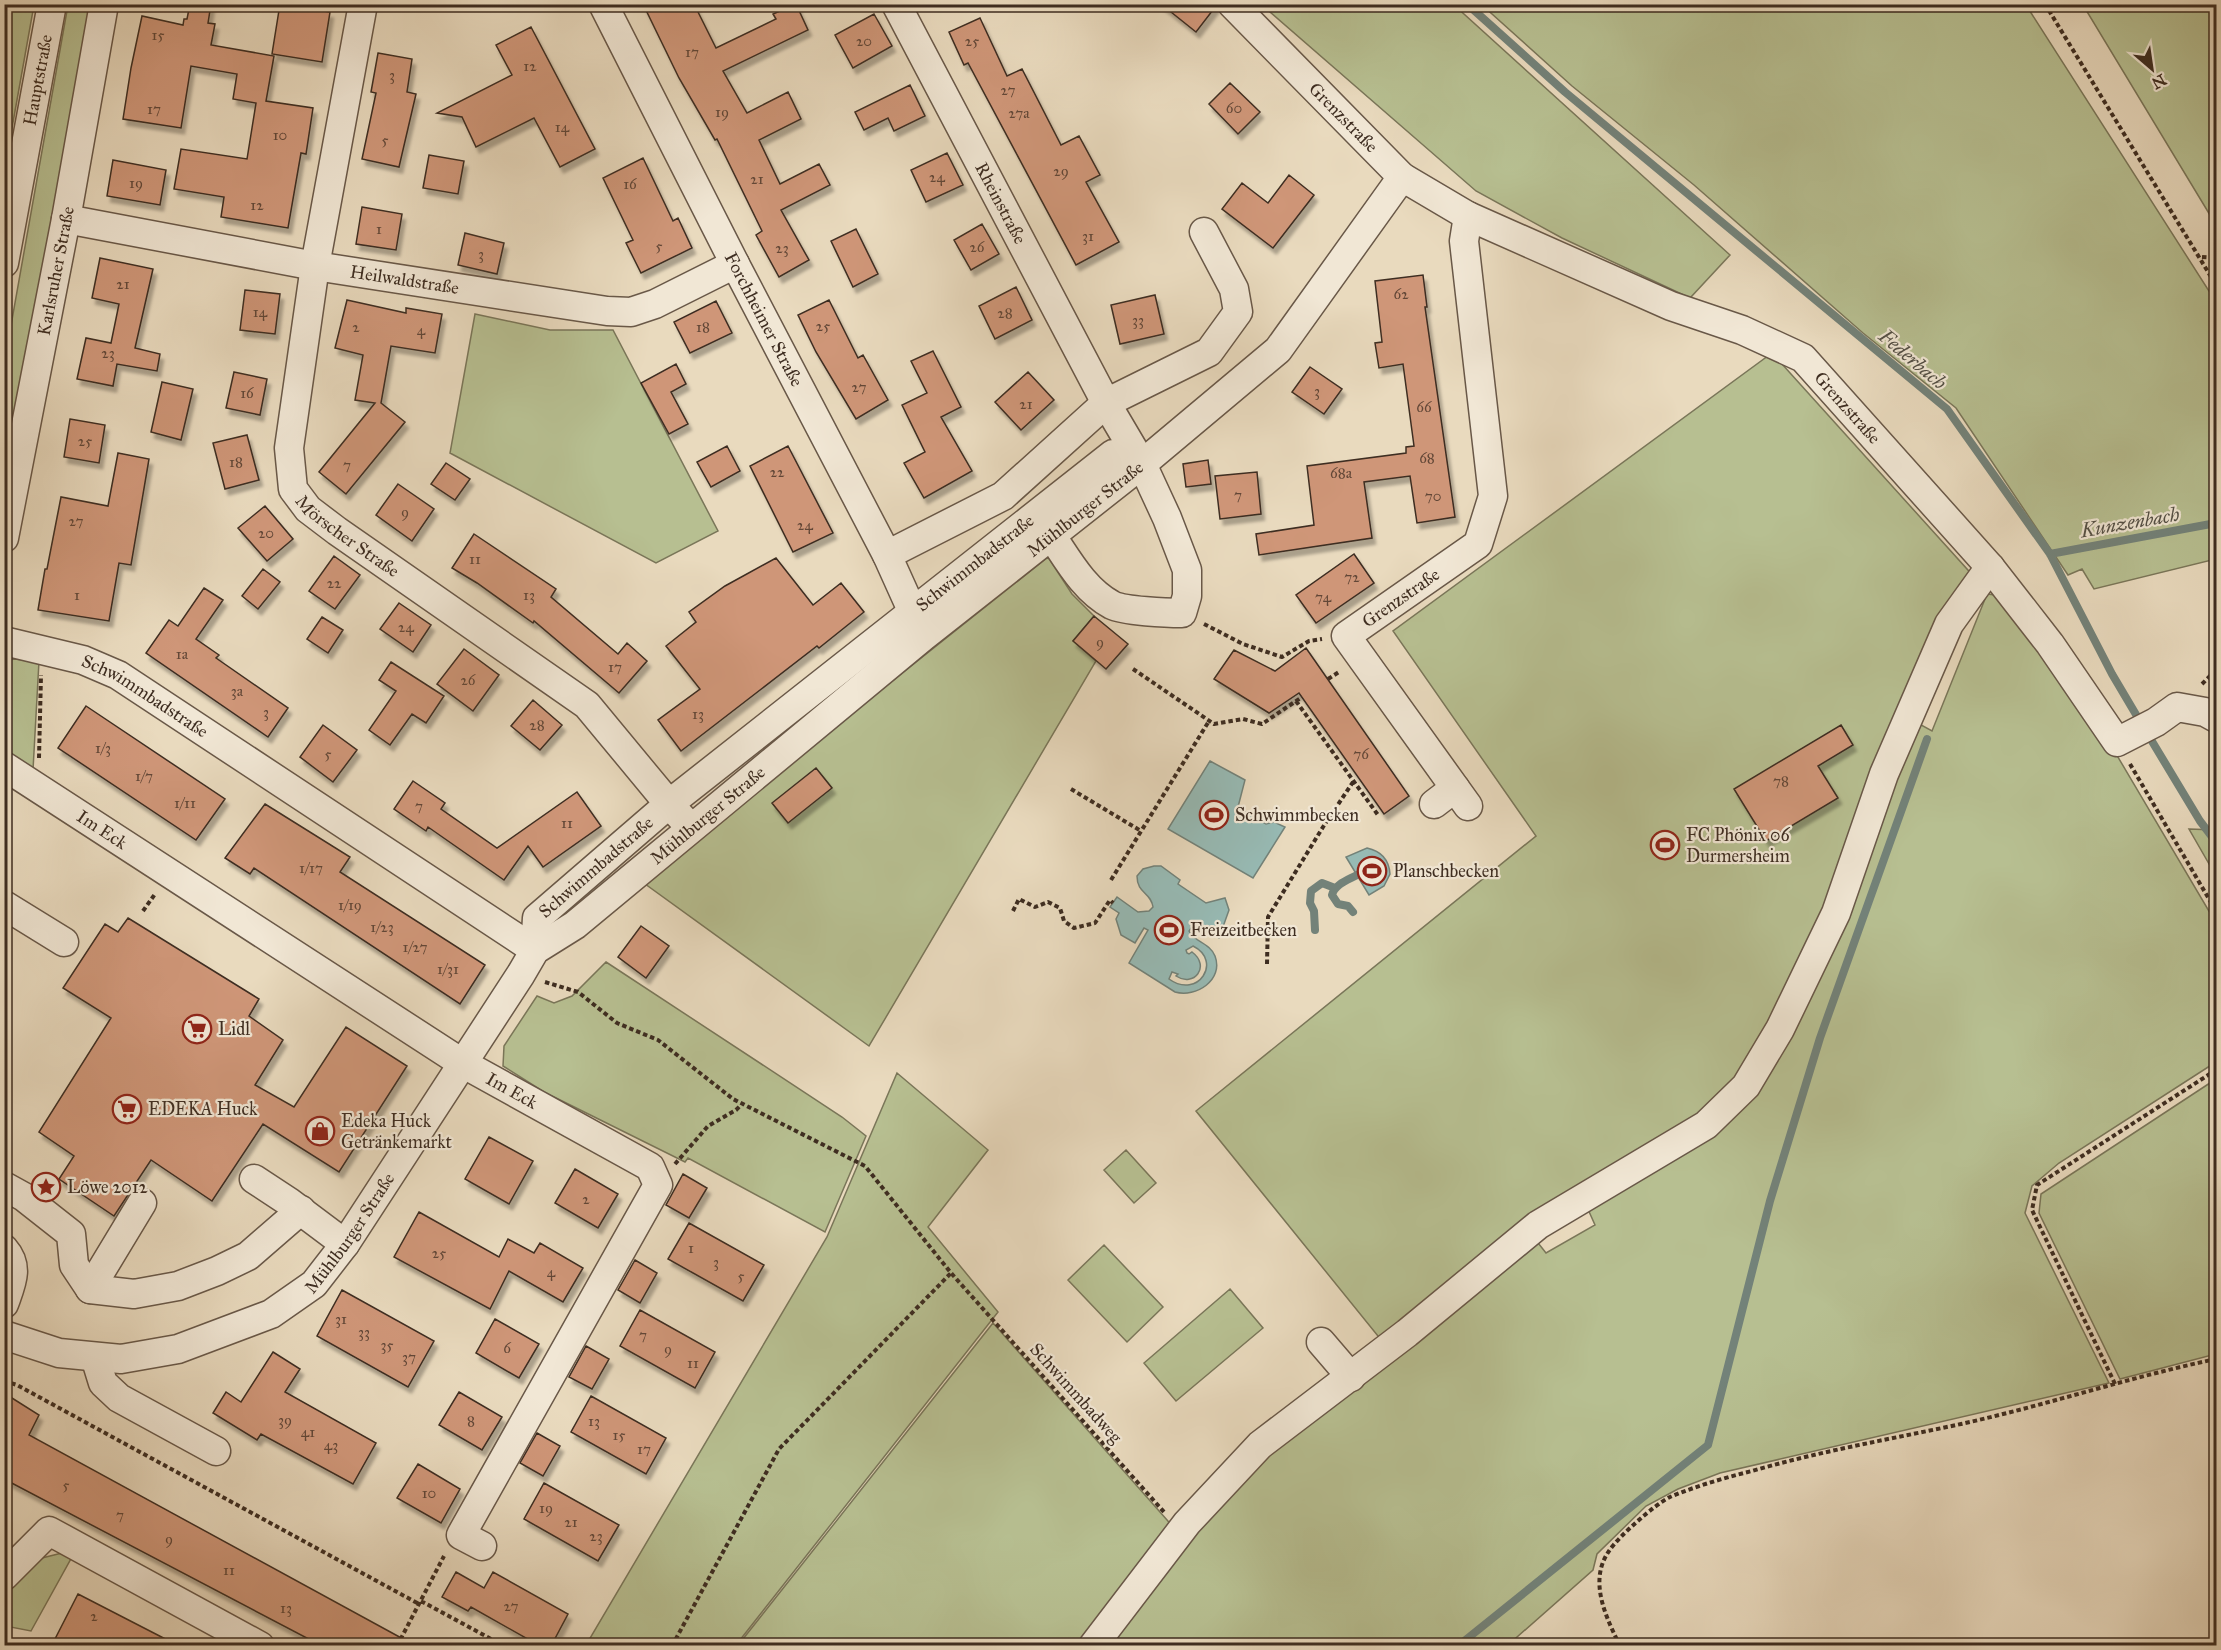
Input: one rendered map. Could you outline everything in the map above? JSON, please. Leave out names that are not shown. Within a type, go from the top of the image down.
[{"type":"street","name":"Hauptstraße","points":[[4,263],[52,4]]},
{"type":"street","name":"Karlsruher Straße","points":[[4,538],[66,219],[104,4]]},
{"type":"street","name":"Mörscher Straße","points":[[363,4],[315,266],[290,448],[293,489],[308,509],[337,531],[586,705],[691,828]]},
{"type":"street","name":"Forchheimer Straße","points":[[603,4],[887,555],[918,624]]},
{"type":"street","name":"Rheinstraße","points":[[896,4],[1106,403],[1142,464],[1167,518],[1187,570],[1188,596],[1182,613]]},
{"type":"street","name":"Grenzstraße","points":[[1232,4],[1402,177],[1468,216],[1671,306],[1742,330],[1803,358],[1990,567],[2050,644],[2135,734]]},
{"type":"street","name":"Mühlburger Straße","points":[[4,1335],[59,1353],[121,1359],[178,1349],[271,1314],[314,1284],[345,1244],[535,950],[575,925],[691,828],[918,624],[1051,535],[1142,464],[1278,350],[1402,177]]},
{"type":"street","name":"Grenzstraße","points":[[1346,636],[1478,544],[1493,496],[1464,241],[1468,216]]},
{"type":"street","name":"Heilwaldstraße","points":[[66,219],[315,266],[607,311],[631,312],[655,304],[735,264]]},
{"type":"street","points":[[1106,403],[1209,352],[1238,312],[1234,289],[1204,232]]},
{"type":"street","name":"Schwimmbadstraße","points":[[887,555],[1003,496],[1106,403]]},
{"type":"street","name":"Schwimmbadstraße","points":[[4,641],[83,660],[118,675],[535,950],[537,918],[669,804],[918,624],[1113,454],[1142,464]]},
{"type":"street","points":[[1051,535],[1087,586],[1114,606],[1182,613]]},
{"type":"street","points":[[1093,1646],[1187,1523],[1260,1445],[1407,1333],[1538,1225],[1706,1125],[1746,1086],[1780,1029],[1836,913],[1884,774],[1949,624],[1990,567]]},
{"type":"street","points":[[1346,636],[1452,800]]},
{"type":"street","points":[[2135,734],[2177,707],[2205,711],[2217,718]]},
{"type":"street","name":"Im Eck","points":[[4,766],[462,1063],[650,1167],[654,1177]]},
{"type":"street","points":[[4,905],[64,942]]},
{"type":"street","points":[[471,1541],[658,1185],[654,1177]]},
{"type":"street","points":[[254,1179],[301,1210],[345,1244]]},
{"type":"street","points":[[4,1186],[24,1197],[71,1234],[74,1265],[90,1289],[134,1294],[178,1286],[248,1256],[301,1210]]},
{"type":"street","points":[[90,1289],[142,1203]]},
{"type":"street","points":[[4,1249],[11,1257],[15,1274],[4,1304]]},
{"type":"street","points":[[1321,1342],[1351,1377]]},
{"type":"street","points":[[95,1357],[103,1383],[118,1398],[216,1451]]},
{"type":"street","points":[[4,1576],[49,1532],[260,1646]]},
{"type":"path","points":[[2045,4],[2217,285]]},
{"type":"path","points":[[2201,257],[2217,258]]},
{"type":"path","points":[[1182,613],[1243,644],[1282,657],[1309,641],[1346,636]]},
{"type":"path","points":[[32,784],[38,770],[42,662],[45,651]]},
{"type":"path","points":[[1133,669],[1214,724],[1243,719],[1262,724],[1302,697]]},
{"type":"path","points":[[1296,701],[1378,815]]},
{"type":"path","points":[[1111,880],[1209,721]]},
{"type":"path","points":[[2135,734],[2217,911]]},
{"type":"path","points":[[1267,964],[1268,916],[1353,782]]},
{"type":"path","points":[[1071,789],[1142,831]]},
{"type":"path","points":[[1013,911],[1019,899],[1035,907],[1048,902],[1060,908],[1064,921],[1074,928],[1095,923],[1110,900],[1113,903]]},
{"type":"path","name":"Schwimmbadweg","points":[[521,974],[578,992],[617,1023],[658,1040],[734,1099],[865,1166],[951,1273],[1171,1520],[1187,1523]]},
{"type":"path","points":[[2115,1384],[2032,1210],[2037,1185],[2217,1070]]},
{"type":"path","points":[[654,1177],[680,1161],[708,1126],[736,1110],[742,1103]]},
{"type":"path","points":[[672,1646],[779,1449],[951,1273]]},
{"type":"path","points":[[1620,1646],[1608,1622],[1599,1594],[1600,1573],[1608,1552],[1648,1511],[1668,1498],[1715,1481],[1794,1459],[1963,1424],[2217,1359]]},
{"type":"path","points":[[4,1381],[27,1390],[504,1646]]},
{"type":"path","points":[[397,1646],[445,1556],[471,1541]]},
{"type":"green space","points":[[10,5],[34,5],[5,167],[4,34]]},
{"type":"green space","points":[[68,5],[91,5],[5,481],[5,359]]},
{"type":"green space","points":[[1262,5],[1454,5],[1730,255],[1690,298],[1562,238],[1476,191]]},
{"type":"green space","points":[[1482,5],[2026,5],[2216,302],[2216,559],[2094,589],[2082,569],[2068,575],[1956,408],[1863,333],[1694,185],[1572,86]]},
{"type":"green space","points":[[2083,5],[2216,5],[2216,225]]},
{"type":"green space","points":[[475,314],[550,330],[613,330],[718,531],[656,563],[450,453]]},
{"type":"green space","name":"FC Phönix 06 Durmersheim","points":[[1772,353],[1976,579],[1811,956],[1734,1089],[1382,1341],[1196,1111],[1536,836],[1393,631]]},
{"type":"green space","points":[[1048,557],[1072,594],[1094,616],[1073,641],[1096,661],[869,1046],[641,881]]},
{"type":"green space","points":[[1987,594],[2004,596],[2112,747],[2216,923],[2216,1062],[2059,1163],[2032,1186],[2025,1213],[2109,1383],[1720,1473],[1678,1489],[1646,1506],[1597,1554],[1593,1570],[1508,1645],[1106,1646],[1193,1527],[1291,1431],[1535,1239],[1546,1253],[1595,1225],[1587,1207],[1727,1119],[1914,721],[1932,731]]},
{"type":"green space","points":[[13,659],[39,661],[33,770],[5,749],[4,663]]},
{"type":"green space","points":[[2189,829],[2216,830],[2216,876]]},
{"type":"green space","points":[[606,962],[842,1117],[866,1136],[825,1232],[688,1158],[685,1162],[544,1092],[503,1066],[504,1046],[537,996],[554,1003],[572,996]]},
{"type":"green space","points":[[897,1073],[988,1150],[928,1227],[998,1312],[740,1640],[746,1645],[586,1645],[827,1237]]},
{"type":"green space","points":[[2216,1079],[2216,1354],[2120,1379],[2039,1213],[2041,1194]]},
{"type":"green space","points":[[1126,1150],[1156,1183],[1134,1203],[1104,1170]]},
{"type":"green space","points":[[1104,1245],[1163,1307],[1127,1342],[1068,1280]]},
{"type":"green space","points":[[1230,1289],[1263,1328],[1176,1401],[1144,1363]]},
{"type":"green space","points":[[993,1323],[1175,1529],[1087,1645],[750,1646],[743,1639]]},
{"type":"green space","points":[[66,1552],[73,1555],[31,1631],[5,1626],[5,1594],[42,1558]]},
{"type":"water","name":"Schwimmbecken","points":[[1210,761],[1245,780],[1238,807],[1266,824],[1274,822],[1285,827],[1253,878],[1168,829]]},
{"type":"water","name":"Planschbecken","points":[[1367,848],[1383,857],[1388,864],[1390,874],[1384,886],[1369,895],[1346,857]]},
{"type":"water","name":"Freizeitbecken","points":[[1161,866],[1180,880],[1178,884],[1206,903],[1225,898],[1229,910],[1219,938],[1194,924],[1189,931],[1194,938],[1213,952],[1217,965],[1212,980],[1199,990],[1175,992],[1129,963],[1148,930],[1144,928],[1135,943],[1121,935],[1116,919],[1119,913],[1110,907],[1117,897],[1138,912],[1149,911],[1153,907],[1150,898],[1139,886],[1137,876],[1143,869]],"holes":[[[1193,946],[1202,953],[1206,960],[1206,969],[1197,982],[1189,985],[1169,979],[1172,972],[1183,979],[1189,979],[1198,974],[1200,969],[1198,958],[1192,952],[1187,953],[1186,950]]]},
{"type":"building","points":[[190,4],[211,4],[208,23],[215,24],[211,45],[274,56],[266,101],[313,108],[306,154],[301,153],[288,228],[221,217],[224,197],[174,189],[181,149],[247,159],[256,103],[233,99],[237,74],[191,66],[181,128],[123,119],[142,16],[183,25],[184,19],[187,19]]},
{"type":"building","points":[[280,4],[330,12],[322,62],[272,54]]},
{"type":"building","points":[[643,4],[694,4],[716,48],[776,19],[773,14],[796,4],[808,30],[723,71],[747,113],[788,92],[801,119],[759,140],[780,184],[819,164],[830,185],[781,210],[809,260],[779,277],[756,235],[762,231],[717,139],[715,140],[679,78]]},
{"type":"building","points":[[1161,4],[1216,4],[1216,6],[1196,32]]},
{"type":"building","points":[[874,14],[892,46],[853,68],[835,35]]},
{"type":"building","points":[[980,18],[1007,76],[1022,69],[1061,145],[1079,136],[1100,175],[1086,182],[1119,242],[1076,265],[968,63],[964,65],[949,32]]},
{"type":"building","points":[[531,27],[595,149],[560,167],[534,118],[476,147],[462,117],[437,113],[512,75],[496,45]]},
{"type":"building","points":[[378,53],[412,59],[407,92],[416,94],[399,167],[362,159],[376,93],[371,92]]},
{"type":"building","points":[[1230,83],[1260,112],[1238,134],[1209,104]]},
{"type":"building","points":[[910,85],[925,116],[894,131],[888,118],[864,130],[855,112]]},
{"type":"building","points":[[947,153],[963,185],[926,202],[911,170]]},
{"type":"building","points":[[429,155],[464,161],[458,194],[423,188]]},
{"type":"building","points":[[643,158],[673,221],[678,218],[692,248],[641,273],[626,243],[633,240],[603,178]]},
{"type":"building","points":[[113,160],[166,170],[160,205],[107,196]]},
{"type":"building","points":[[1289,175],[1314,195],[1273,248],[1222,209],[1242,183],[1268,203]]},
{"type":"building","points":[[362,207],[402,214],[396,250],[356,244]]},
{"type":"building","points":[[982,224],[999,254],[971,270],[954,240]]},
{"type":"building","points":[[856,229],[878,274],[853,287],[831,241]]},
{"type":"building","points":[[465,233],[504,243],[497,274],[458,265]]},
{"type":"building","points":[[100,258],[153,269],[135,348],[160,354],[157,371],[117,364],[113,386],[77,379],[86,338],[111,343],[119,304],[92,298]]},
{"type":"building","points":[[1423,275],[1427,307],[1425,307],[1455,517],[1417,523],[1410,476],[1364,482],[1372,538],[1259,555],[1256,534],[1314,525],[1307,466],[1406,453],[1406,447],[1414,446],[1403,364],[1379,368],[1375,343],[1382,342],[1375,281]]},
{"type":"building","points":[[1016,287],[1032,320],[995,339],[979,306]]},
{"type":"building","points":[[245,290],[280,294],[275,334],[240,330]]},
{"type":"building","points":[[1155,295],[1164,334],[1120,344],[1111,305]]},
{"type":"building","points":[[347,300],[406,313],[406,308],[442,314],[435,353],[391,346],[381,403],[405,422],[346,494],[319,472],[375,403],[355,400],[363,355],[335,348]]},
{"type":"building","points":[[829,300],[858,358],[863,355],[888,400],[856,419],[816,352],[798,315]]},
{"type":"building","points":[[716,301],[732,333],[690,353],[674,322]]},
{"type":"building","points":[[933,351],[961,407],[941,417],[972,471],[924,498],[904,463],[925,452],[902,405],[927,393],[911,361]]},
{"type":"building","points":[[676,364],[686,384],[671,392],[688,424],[669,434],[641,383]]},
{"type":"building","points":[[1310,367],[1342,389],[1324,414],[1292,392]]},
{"type":"building","points":[[234,372],[267,379],[260,415],[226,408]]},
{"type":"building","points":[[1028,372],[1054,400],[1021,430],[995,402]]},
{"type":"building","points":[[162,382],[193,389],[181,440],[151,432]]},
{"type":"building","points":[[70,419],[105,425],[99,463],[64,457]]},
{"type":"building","points":[[247,435],[259,480],[225,489],[213,443]]},
{"type":"building","points":[[727,446],[740,471],[711,487],[697,462]]},
{"type":"building","points":[[788,446],[833,533],[793,552],[750,466]]},
{"type":"building","points":[[118,453],[149,459],[131,565],[119,563],[109,621],[38,610],[61,497],[108,506]]},
{"type":"building","points":[[1208,460],[1211,484],[1186,487],[1183,464]]},
{"type":"building","points":[[446,463],[470,479],[455,500],[431,484]]},
{"type":"building","points":[[1257,472],[1261,514],[1220,519],[1215,476]]},
{"type":"building","points":[[398,484],[434,509],[412,541],[376,515]]},
{"type":"building","points":[[265,506],[293,539],[267,561],[238,528]]},
{"type":"building","points":[[474,534],[556,589],[551,597],[618,654],[627,643],[647,661],[619,693],[534,621],[533,623],[452,568]]},
{"type":"building","points":[[1354,554],[1374,583],[1316,623],[1296,595]]},
{"type":"building","points":[[334,556],[360,575],[335,609],[309,591]]},
{"type":"building","points":[[776,558],[813,605],[841,583],[864,612],[681,751],[658,720],[700,689],[666,646],[696,622],[689,612],[725,586]]},
{"type":"building","points":[[263,569],[280,582],[258,609],[242,596]]},
{"type":"building","points":[[204,588],[223,600],[196,639],[219,655],[216,658],[288,708],[268,737],[146,653],[169,620],[178,626]]},
{"type":"building","points":[[399,603],[431,625],[413,652],[380,629]]},
{"type":"building","points":[[1094,616],[1128,644],[1106,669],[1073,641]]},
{"type":"building","points":[[322,617],[343,630],[328,653],[307,639]]},
{"type":"building","points":[[1306,648],[1409,796],[1384,814],[1299,693],[1269,713],[1214,679],[1234,650],[1275,671]]},
{"type":"building","points":[[464,649],[499,675],[473,711],[437,684]]},
{"type":"building","points":[[391,662],[444,696],[426,723],[412,714],[390,745],[369,730],[396,691],[379,680]]},
{"type":"building","points":[[533,700],[562,725],[540,750],[511,726]]},
{"type":"building","points":[[86,706],[225,799],[196,840],[58,748]]},
{"type":"building","points":[[323,725],[357,750],[333,782],[300,757]]},
{"type":"building","points":[[1841,725],[1853,745],[1818,766],[1838,798],[1766,841],[1734,789]]},
{"type":"building","points":[[816,768],[832,788],[788,823],[772,803]]},
{"type":"building","points":[[413,781],[445,803],[441,809],[497,848],[577,792],[601,826],[543,867],[528,846],[504,880],[428,827],[426,831],[394,809]]},
{"type":"building","points":[[265,804],[350,857],[340,872],[485,965],[460,1004],[254,868],[250,874],[225,858]]},
{"type":"building","points":[[128,918],[259,999],[249,1016],[283,1040],[255,1085],[294,1107],[346,1027],[407,1066],[339,1172],[263,1124],[212,1201],[151,1160],[114,1216],[59,1179],[74,1156],[39,1132],[111,1018],[63,988],[105,924],[118,932]]},
{"type":"building","points":[[641,926],[669,946],[646,978],[618,957]]},
{"type":"building","points":[[489,1137],[533,1161],[509,1204],[465,1179]]},
{"type":"building","points":[[575,1169],[618,1194],[598,1228],[555,1203]]},
{"type":"building","points":[[683,1174],[707,1188],[689,1218],[666,1205]]},
{"type":"building","points":[[419,1212],[499,1257],[508,1239],[534,1253],[540,1243],[583,1268],[563,1302],[509,1271],[490,1309],[394,1257]]},
{"type":"building","points":[[689,1223],[764,1265],[743,1301],[668,1259]]},
{"type":"building","points":[[635,1260],[657,1273],[640,1303],[618,1290]]},
{"type":"building","points":[[342,1290],[434,1341],[408,1387],[317,1336]]},
{"type":"building","points":[[640,1310],[715,1352],[695,1388],[620,1346]]},
{"type":"building","points":[[495,1319],[539,1344],[519,1378],[476,1353]]},
{"type":"building","points":[[586,1346],[609,1359],[592,1389],[569,1377]]},
{"type":"building","points":[[273,1352],[300,1369],[285,1392],[376,1443],[353,1484],[261,1434],[257,1440],[213,1413],[226,1392],[241,1402]]},
{"type":"building","points":[[459,1392],[502,1417],[482,1450],[439,1425]]},
{"type":"building","points":[[4,1393],[39,1415],[29,1435],[416,1646],[322,1646],[4,1479]]},
{"type":"building","points":[[591,1396],[666,1438],[646,1474],[571,1432]]},
{"type":"building","points":[[537,1433],[560,1446],[543,1476],[520,1463]]},
{"type":"building","points":[[418,1464],[460,1489],[441,1523],[397,1498]]},
{"type":"building","points":[[544,1483],[619,1525],[598,1561],[524,1519]]},
{"type":"building","points":[[456,1572],[484,1588],[493,1572],[568,1614],[551,1646],[540,1646],[471,1607],[468,1611],[442,1597]]},
{"type":"building","points":[[78,1594],[179,1646],[67,1646],[55,1639]]},
{"type":"waterway","name":"Federbach","points":[[1467,4],[1565,92],[1947,409],[2050,554],[2112,674],[2141,723]]},
{"type":"waterway","name":"Kunzenbach","points":[[2050,554],[2216,523]]},
{"type":"waterway","name":"Federbach","points":[[2147,733],[2200,821],[2216,842]]},
{"type":"waterway","points":[[1458,1646],[1708,1445],[1770,1201],[1820,1038],[1927,739]]},
{"type":"waterway","points":[[1353,912],[1348,906],[1338,904],[1332,895],[1339,885],[1357,875]]},
{"type":"waterway","points":[[1315,930],[1314,911],[1310,903],[1311,891],[1322,883],[1335,888]]},
{"type":"place","name":"Schwimmbecken","points":[[1214,815]]},
{"type":"place","name":"FC Phönix 06 Durmersheim","points":[[1665,845]]},
{"type":"place","name":"Planschbecken","points":[[1372,871]]},
{"type":"place","name":"Freizeitbecken","points":[[1169,930]]},
{"type":"place","name":"Lidl","points":[[197,1029]]},
{"type":"place","name":"EDEKA Huck","points":[[127,1109]]},
{"type":"place","name":"Edeka Huck Getränkemarkt","points":[[320,1131]]},
{"type":"place","name":"Löwe 2012","points":[[46,1187]]}]
